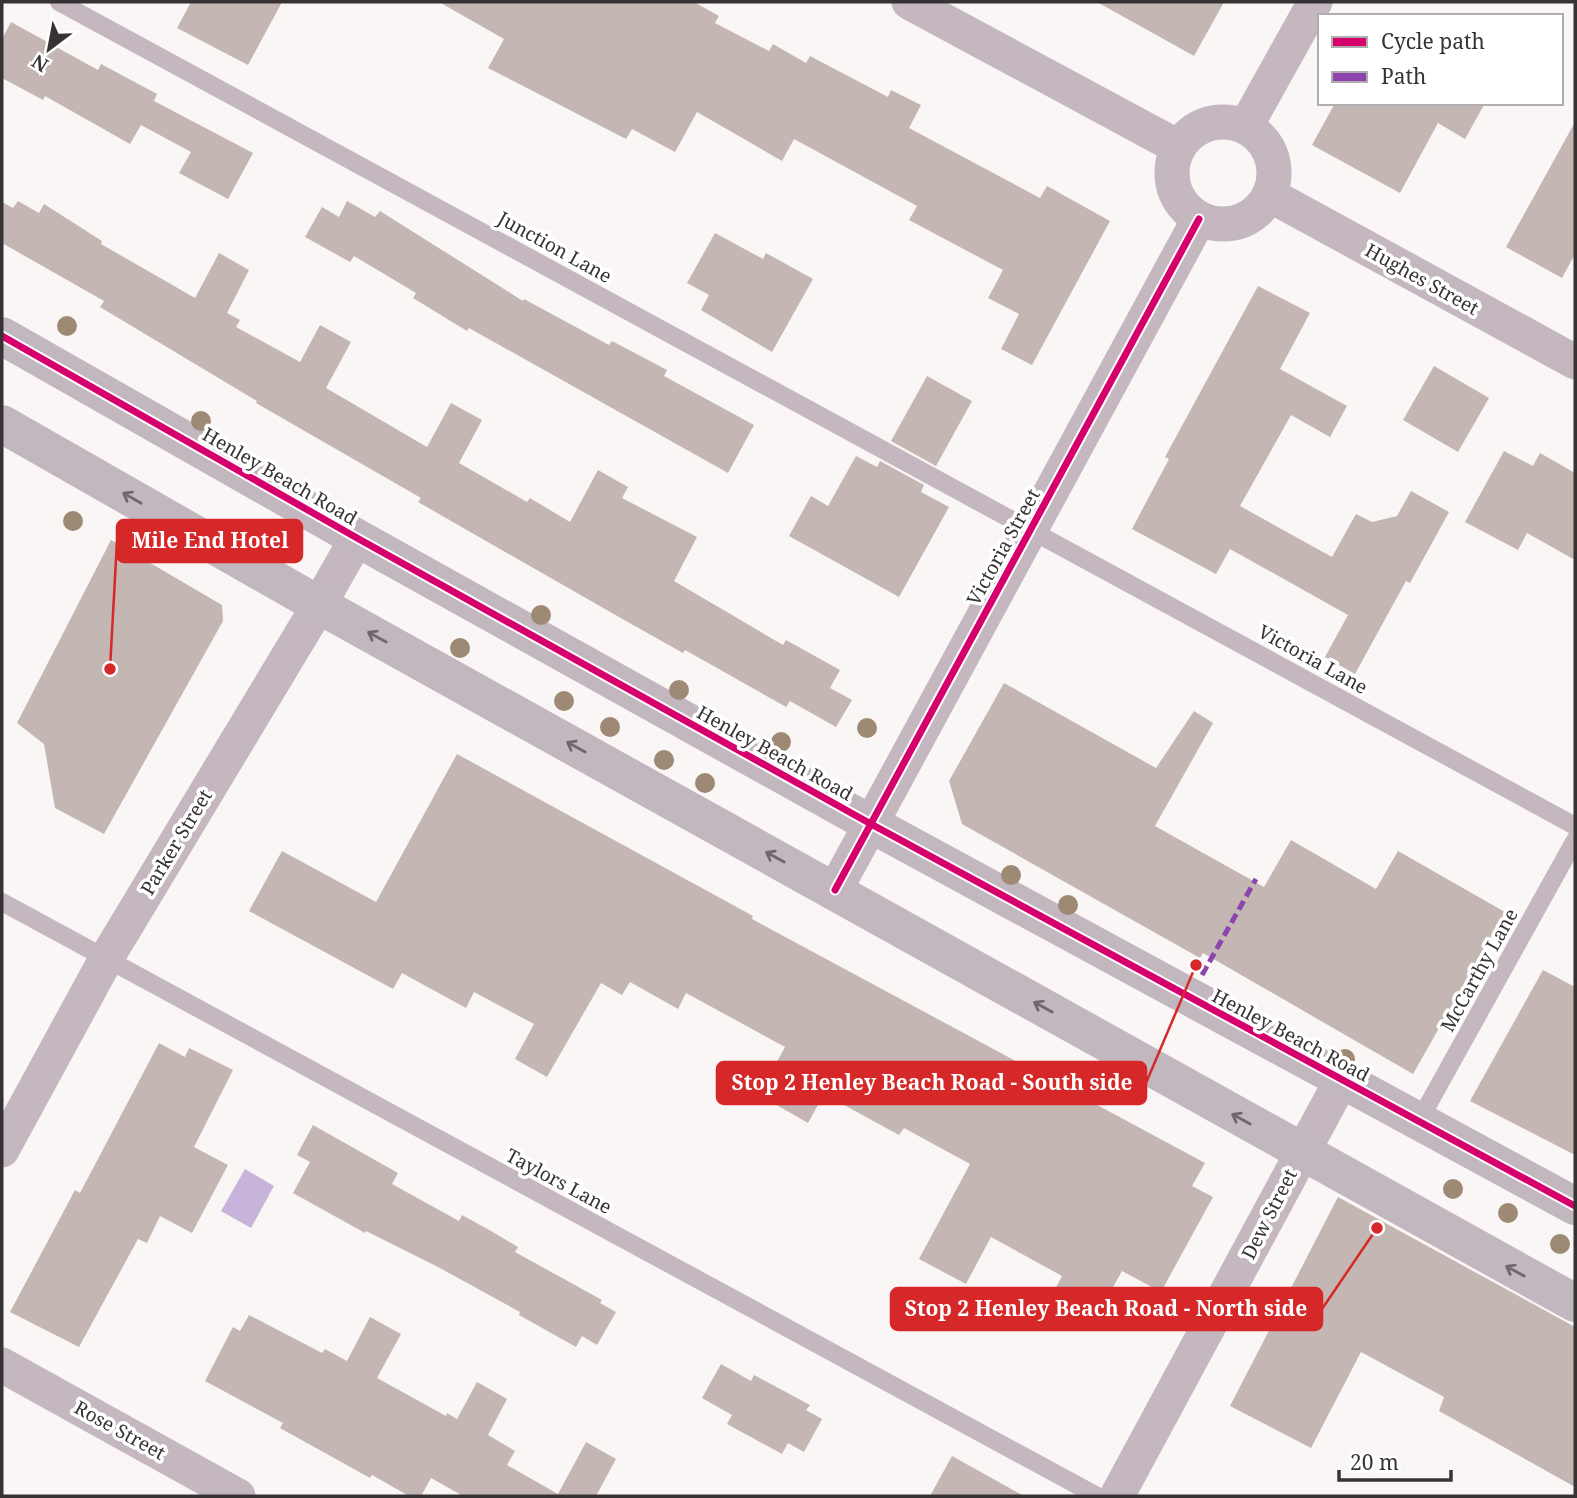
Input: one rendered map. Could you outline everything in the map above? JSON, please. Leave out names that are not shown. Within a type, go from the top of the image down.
[{"type":"main road","name":"Henley Beach Road","points":[[2,336],[357,538],[871,824],[1575,1206]]},
{"type":"main road","points":[[2,424],[319,605],[1575,1303]]},
{"type":"street","points":[[909,2],[1178,147]]},
{"type":"street","points":[[1246,126],[1315,2]]},
{"type":"street","points":[[1218,121],[1246,126],[1264,142],[1274,167],[1270,195],[1258,211],[1228,224],[1199,219],[1183,206],[1171,175],[1178,147],[1195,129],[1218,121]]},
{"type":"street","name":"Hughes Street","points":[[1270,195],[1575,362]]},
{"type":"street","name":"Victoria Street","points":[[835,890],[1199,219]]},
{"type":"street","name":"Parker Street","points":[[2,1150],[106,959],[357,538]]},
{"type":"street","name":"Dew Street","points":[[1117,1496],[1341,1081]]},
{"type":"street","name":"Rose Street","points":[[2,1365],[238,1496]]},
{"type":"lane","name":"Junction Lane","points":[[60,2],[1030,529]]},
{"type":"lane","name":"Victoria Lane","points":[[1030,529],[1575,826]]},
{"type":"lane","name":"McCarthy Lane","points":[[1419,1121],[1575,840]]},
{"type":"lane","name":"Taylors Lane","points":[[2,902],[1097,1496]]},
{"type":"shaded area","points":[[245,1169],[274,1186],[251,1228],[221,1211]]},
{"type":"building","points":[[191,2],[282,2],[248,65],[177,28]]},
{"type":"building","points":[[439,2],[694,2],[719,16],[715,23],[769,51],[773,44],[806,63],[810,56],[888,97],[891,90],[921,105],[909,128],[1040,198],[1047,186],[1110,221],[1032,365],[1001,349],[1019,314],[988,298],[1003,270],[909,220],[917,206],[794,139],[782,161],[697,112],[675,152],[632,129],[626,139],[488,68],[504,39]]},
{"type":"building","points":[[1097,2],[1224,2],[1194,56]]},
{"type":"building","points":[[11,22],[98,70],[101,64],[157,94],[154,101],[253,153],[228,199],[179,173],[191,152],[141,125],[130,144],[45,96],[43,100],[2,78],[2,39]]},
{"type":"building","points":[[1334,105],[1484,105],[1465,139],[1438,123],[1400,193],[1312,145]]},
{"type":"building","points":[[1575,122],[1575,254],[1562,278],[1506,247]]},
{"type":"building","points":[[18,201],[39,213],[44,204],[102,241],[101,244],[195,298],[219,253],[249,270],[227,313],[240,320],[236,327],[300,362],[320,325],[351,342],[326,388],[427,447],[451,403],[482,420],[459,463],[527,502],[530,498],[570,522],[598,470],[628,487],[622,498],[697,537],[674,581],[783,645],[786,640],[840,670],[830,688],[852,700],[836,727],[790,701],[786,707],[685,650],[683,653],[626,621],[418,502],[421,498],[256,403],[257,401],[100,307],[104,301],[2,243],[2,202],[13,208]]},
{"type":"building","points":[[347,201],[375,217],[380,211],[523,301],[524,299],[609,345],[612,341],[667,370],[664,376],[754,425],[728,473],[469,328],[467,331],[413,298],[416,293],[354,256],[350,262],[305,237],[322,207],[339,217]]},
{"type":"building","points":[[715,233],[763,259],[766,253],[813,279],[772,352],[701,310],[709,295],[687,283]]},
{"type":"building","points":[[1258,286],[1310,313],[1280,369],[1347,406],[1330,437],[1291,415],[1240,506],[1332,557],[1356,514],[1372,522],[1397,516],[1411,491],[1449,512],[1410,583],[1406,581],[1355,674],[1325,657],[1348,615],[1230,549],[1216,574],[1132,529],[1169,459],[1165,457]]},
{"type":"building","points":[[1434,366],[1489,398],[1458,452],[1403,420]]},
{"type":"building","points":[[927,376],[972,401],[936,466],[891,441]]},
{"type":"building","points":[[1504,451],[1533,466],[1540,453],[1575,473],[1575,560],[1527,533],[1518,550],[1465,522]]},
{"type":"building","points":[[856,456],[877,467],[880,461],[924,485],[921,492],[949,507],[899,597],[789,536],[811,496],[828,506]]},
{"type":"building","points":[[111,540],[222,605],[223,621],[104,834],[55,808],[44,744],[17,723]]},
{"type":"building","points":[[1004,683],[1156,768],[1194,711],[1213,723],[1155,826],[1264,887],[1291,840],[1376,889],[1398,851],[1505,912],[1413,1074],[1203,953],[1200,958],[962,824],[949,781]]},
{"type":"building","points":[[457,754],[753,916],[752,919],[1205,1163],[1192,1186],[1213,1197],[1161,1292],[1122,1271],[1093,1323],[1050,1299],[1062,1276],[991,1237],[966,1284],[919,1259],[970,1164],[904,1128],[899,1135],[824,1094],[808,1123],[773,1103],[778,1096],[763,1087],[785,1047],[686,993],[678,1009],[630,982],[622,995],[601,983],[547,1077],[515,1059],[534,1024],[474,992],[466,1008],[402,973],[393,989],[249,911],[282,851],[376,902]]},
{"type":"building","points":[[1543,970],[1575,987],[1575,1155],[1470,1101]]},
{"type":"building","points":[[159,1043],[185,1057],[189,1048],[233,1070],[194,1147],[228,1165],[192,1233],[160,1216],[147,1243],[138,1239],[79,1347],[10,1312],[75,1190],[80,1193]]},
{"type":"building","points":[[313,1125],[398,1173],[392,1184],[459,1221],[462,1215],[491,1231],[518,1247],[515,1252],[602,1300],[600,1303],[616,1312],[597,1345],[582,1336],[576,1347],[519,1315],[520,1312],[438,1267],[366,1231],[365,1233],[293,1193],[310,1162],[297,1155]]},
{"type":"building","points":[[1338,1197],[1575,1327],[1575,1487],[1439,1411],[1444,1397],[1361,1352],[1311,1448],[1230,1406]]},
{"type":"building","points":[[249,1315],[322,1353],[325,1349],[347,1361],[370,1317],[401,1334],[377,1378],[446,1416],[447,1413],[457,1419],[477,1382],[507,1399],[488,1435],[515,1451],[507,1465],[558,1494],[586,1442],[616,1459],[596,1496],[463,1496],[431,1478],[421,1496],[409,1496],[372,1475],[370,1478],[280,1428],[283,1423],[205,1381],[233,1327],[240,1331]]},
{"type":"building","points":[[721,1364],[751,1381],[754,1375],[810,1405],[806,1410],[822,1419],[804,1452],[788,1443],[782,1454],[727,1424],[732,1415],[702,1398]]},
{"type":"building","points":[[952,1456],[1024,1496],[930,1496]]},
{"type":"marked path","points":[[1202,975],[1256,879]]},
{"type":"cycle path","points":[[835,890],[1199,219]]},
{"type":"cycle path","points":[[2,336],[357,538],[871,824],[1575,1206]]},
{"type":"place","name":"Mile End Hotel","points":[[110,669]]},
{"type":"place","name":"Stop 2 Henley Beach Road - South side","points":[[1196,965]]},
{"type":"place","name":"Stop 2 Henley Beach Road - North side","points":[[1377,1228]]}]
